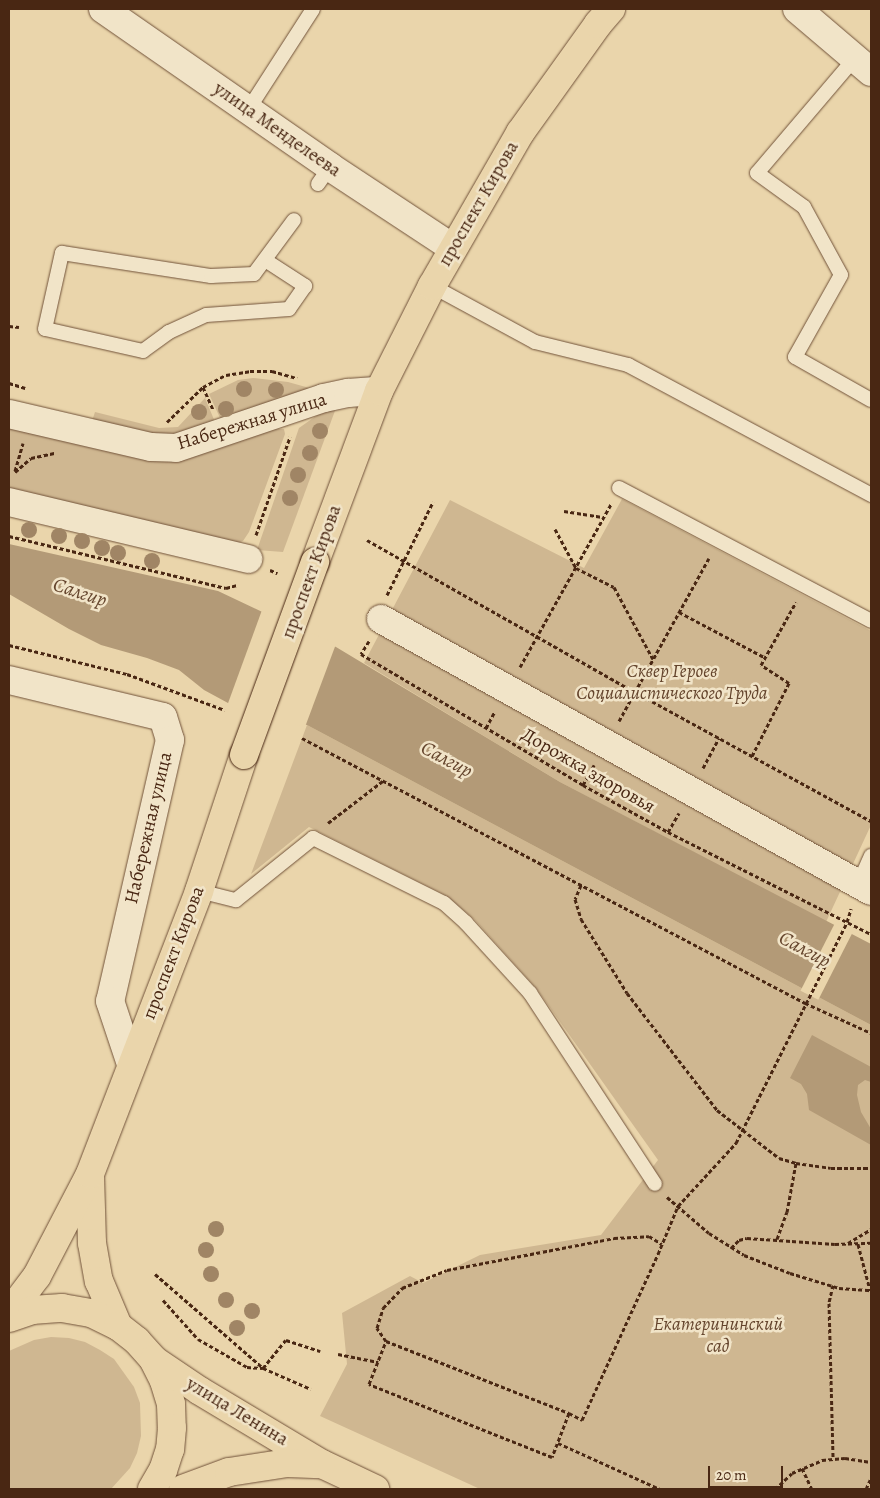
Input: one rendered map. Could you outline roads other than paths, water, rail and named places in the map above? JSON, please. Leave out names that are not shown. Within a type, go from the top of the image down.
[{"type":"main road","name":"проспект Кирова","points":[[9,1314],[37,1276],[90,1174],[199,891],[244,755],[379,391],[452,248],[520,133],[598,24],[611,9]]},
{"type":"main road","name":"проспект Кирова","points":[[90,1174],[92,1243],[99,1281],[118,1326]]},
{"type":"main road","points":[[9,1318],[32,1310],[62,1308],[92,1313],[118,1326],[138,1341],[153,1359],[171,1404],[172,1428],[170,1449],[163,1470],[152,1489]]},
{"type":"main road","name":"улица Ленина","points":[[153,1359],[200,1391],[322,1464],[368,1488]]},
{"type":"main road","name":"улица Ленина","points":[[182,1489],[228,1472],[287,1463],[322,1464]]},
{"type":"street","name":"улица Менделеева","points":[[103,9],[248,110],[324,175],[452,248]]},
{"type":"street","points":[[797,9],[863,65]]},
{"type":"street","name":"Набережная улица","points":[[20,416],[151,447],[176,448],[312,402],[348,393],[379,391]]},
{"type":"street","points":[[11,491],[248,559]]},
{"type":"street","points":[[381,619],[865,888]]},
{"type":"street","name":"Набережная улица","points":[[9,680],[163,717],[170,740],[110,1000],[131,1064]]},
{"type":"lane","points":[[248,110],[313,9]]},
{"type":"lane","points":[[863,65],[757,173],[804,207],[841,275],[795,358],[871,400]]},
{"type":"lane","points":[[265,260],[305,286],[289,310],[206,315],[169,332],[143,351],[45,329],[62,253],[211,276],[254,274],[294,220]]},
{"type":"lane","points":[[432,286],[535,342],[628,365],[871,495]]},
{"type":"lane","points":[[619,488],[871,621]]},
{"type":"lane","points":[[199,891],[236,900],[313,838],[444,903],[466,923],[530,992],[655,1184]]},
{"type":"lane","points":[[865,888],[871,856]]},
{"type":"water","name":"Салгир","points":[[9,544],[218,591],[336,647],[560,782],[871,944],[871,1025],[307,725],[228,703],[204,690],[179,670],[147,658],[101,645],[69,629],[9,594]]},
{"type":"water","points":[[812,1035],[871,1067],[871,1082],[865,1080],[858,1085],[857,1095],[861,1112],[871,1129],[871,1145],[809,1110],[807,1094],[801,1084],[790,1078]]},
{"type":"park label","name":"Сквер Героев Социалистического Труда","points":[[672,683]]},
{"type":"park label","name":"Екатерининский сад","points":[[718,1336]]}]
